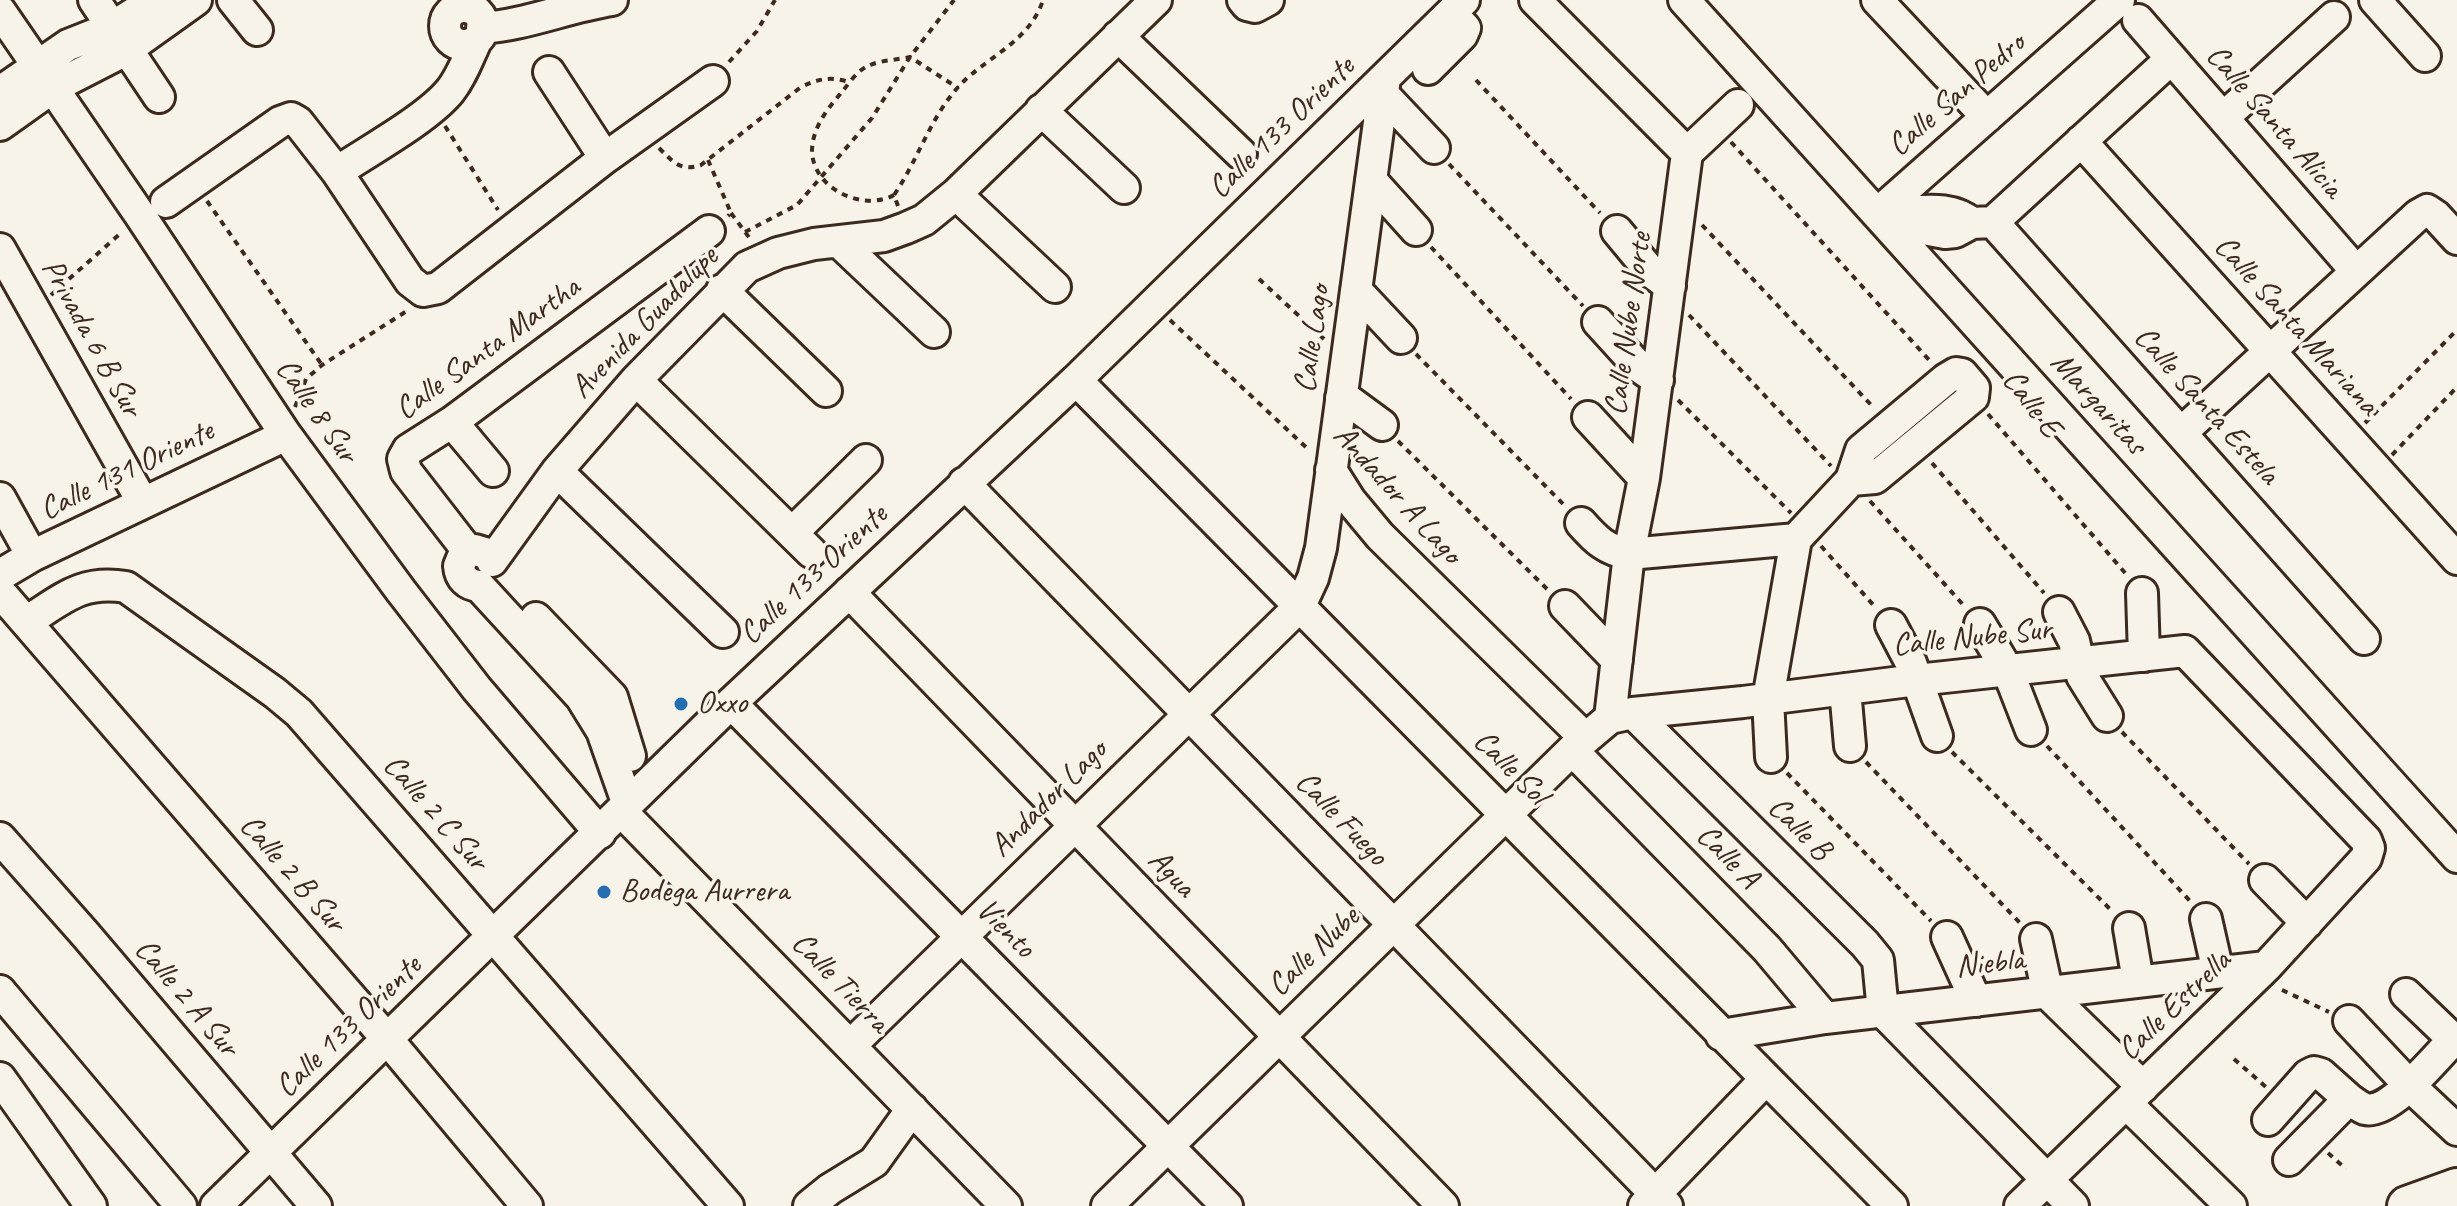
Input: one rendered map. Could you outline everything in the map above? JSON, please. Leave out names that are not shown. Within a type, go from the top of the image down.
[{"type":"main road","points":[[2407,1206],[2457,1188]]},
{"type":"street","points":[[94,0],[159,97]]},
{"type":"street","points":[[118,39],[155,0]]},
{"type":"street","points":[[0,92],[45,77],[196,0]]},
{"type":"street","points":[[233,0],[257,30]]},
{"type":"street","points":[[463,20],[512,26],[546,14],[612,0]]},
{"type":"street","name":"Avenida Guadalupe","points":[[473,558],[557,471],[636,380],[747,267],[814,244],[884,236],[924,220],[956,194],[1156,0]]},
{"type":"street","points":[[1243,0],[1255,7],[1268,0]]},
{"type":"street","points":[[1535,0],[1687,153],[1738,105]]},
{"type":"street","name":"Margaritas","points":[[1684,0],[2457,857]]},
{"type":"street","points":[[1877,0],[1987,117]]},
{"type":"street","points":[[2375,0],[2425,56]]},
{"type":"street","points":[[1428,69],[1462,35],[1465,28],[1458,6]]},
{"type":"street","name":"Calle 133 Oriente","points":[[216,1206],[731,703],[1384,86],[1458,6]]},
{"type":"street","name":"Calle San Pedro","points":[[1882,217],[1987,117],[2111,9]]},
{"type":"street","name":"Calle Santa Alicia","points":[[2111,9],[2171,59],[2356,271]]},
{"type":"street","name":"Calle 8 Sur","points":[[0,11],[45,77],[153,208],[286,435],[477,689],[600,833]]},
{"type":"street","points":[[2223,118],[2334,17]]},
{"type":"street","points":[[332,166],[433,107],[448,93],[460,77],[463,20]]},
{"type":"street","points":[[332,166],[438,86],[447,72],[463,20]]},
{"type":"street","points":[[1118,36],[1241,154]]},
{"type":"street","points":[[1882,217],[1946,210],[1983,222],[2081,141],[2171,59]]},
{"type":"street","points":[[549,72],[605,158]]},
{"type":"street","points":[[0,125],[45,77]]},
{"type":"street","points":[[153,208],[280,122],[291,118],[298,122],[332,166],[410,281],[423,291],[438,288],[605,158],[713,81]]},
{"type":"street","points":[[1384,86],[1434,148]]},
{"type":"street","name":"Calle Lago","points":[[1300,606],[1313,578],[1321,548],[1384,86]]},
{"type":"street","points":[[1041,110],[1124,188]]},
{"type":"street","name":"Calle Santa Mariana","points":[[2081,141],[2457,559]]},
{"type":"street","name":"Calle Nube Norte","points":[[1621,716],[1617,660],[1629,554],[1644,478],[1687,153]]},
{"type":"street","points":[[1371,180],[1416,230]]},
{"type":"street","points":[[956,194],[1055,287]]},
{"type":"street","points":[[2182,432],[2418,215],[2427,210],[2457,239]]},
{"type":"street","name":"Calle Santa Martha","points":[[473,558],[406,471],[403,459],[408,450],[452,422],[720,222]]},
{"type":"street","name":"Calle Santa Estela","points":[[1983,222],[2182,432],[2364,639]]},
{"type":"street","points":[[1617,231],[1669,293]]},
{"type":"street","points":[[839,242],[934,332]]},
{"type":"street","name":"Privada 6 B Sur","points":[[0,249],[143,503]]},
{"type":"street","points":[[722,290],[826,391]]},
{"type":"street","points":[[1356,290],[1401,338]]},
{"type":"street","points":[[1598,322],[1638,366],[1658,380]]},
{"type":"street","name":"Calle E","points":[[1946,379],[1956,373],[1962,374],[1974,388],[1973,397]]},
{"type":"street","points":[[1771,757],[1768,699],[1801,534],[1851,480],[1861,450],[1946,379]]},
{"type":"street","points":[[636,380],[801,543],[866,460]]},
{"type":"street","name":"Calle Sol","points":[[1076,380],[1892,1206]]},
{"type":"street","points":[[1851,480],[1875,478],[1973,397]]},
{"type":"street","points":[[1341,398],[1382,425]]},
{"type":"street","points":[[1588,417],[1644,478]]},
{"type":"street","points":[[452,422],[493,471]]},
{"type":"street","name":"Calle 131 Oriente","points":[[0,575],[32,556],[286,435]]},
{"type":"street","name":"Andador A Lago","points":[[1331,470],[1350,500],[1380,536],[1578,744]]},
{"type":"street","points":[[557,471],[723,632]]},
{"type":"street","name":"Calle Fuego","points":[[964,483],[1393,925],[1655,1202]]},
{"type":"street","points":[[0,498],[32,556]]},
{"type":"street","points":[[1581,523],[1600,544],[1611,551],[1629,554],[1801,534]]},
{"type":"street","points":[[473,558],[499,580],[605,688],[613,759],[624,808]]},
{"type":"street","name":"Calle 2 C Sur","points":[[26,622],[81,589],[94,585],[126,587],[293,707],[728,1206]]},
{"type":"street","name":"Calle 2 B Sur","points":[[0,592],[388,1040],[527,1206]]},
{"type":"street","name":"Agua","points":[[849,592],[1439,1205]]},
{"type":"street","points":[[2142,593],[2144,656]]},
{"type":"street","name":"Andador Lago","points":[[851,1045],[1300,606]]},
{"type":"street","points":[[1565,606],[1617,660]]},
{"type":"street","points":[[2059,612],[2074,641],[2082,676],[2107,716]]},
{"type":"street","points":[[1980,624],[2008,671],[2031,730]]},
{"type":"street","points":[[1891,625],[1911,663],[1937,736]]},
{"type":"street","name":"Calle Nube Sur","points":[[1621,716],[2185,651],[2366,840],[2369,848]]},
{"type":"street","points":[[1845,689],[1850,746]]},
{"type":"street","name":"Viento","points":[[731,703],[1227,1206]]},
{"type":"street","points":[[606,714],[650,783]]},
{"type":"street","name":"Calle Nube","points":[[1107,1206],[1578,744],[1621,716]]},
{"type":"street","name":"Calle B","points":[[1621,716],[1865,944],[1878,960],[1883,1012]]},
{"type":"street","name":"Calle A","points":[[1578,744],[1767,949],[1825,1018]]},
{"type":"street","name":"Calle Tierra","points":[[624,808],[1006,1206]]},
{"type":"street","name":"Calle 2 A Sur","points":[[0,838],[316,1206]]},
{"type":"street","name":"Calle Estrella","points":[[2020,1206],[2135,1095],[2274,979],[2307,923],[2366,858],[2369,848]]},
{"type":"street","points":[[2265,880],[2307,923]]},
{"type":"street","points":[[2206,919],[2218,972]]},
{"type":"street","points":[[2129,928],[2138,981]]},
{"type":"street","points":[[1947,937],[1976,1001]]},
{"type":"street","points":[[2036,939],[2048,994],[2231,1206]]},
{"type":"street","name":"Niebla","points":[[1721,1035],[1825,1018],[2218,972],[2274,979]]},
{"type":"street","points":[[0,991],[181,1206]]},
{"type":"street","points":[[2276,1111],[2314,1072],[2321,1074],[2365,1109],[2377,1108],[2410,1086],[2455,1041],[2406,994]]},
{"type":"street","points":[[1883,1012],[2073,1206]]},
{"type":"street","points":[[2349,1021],[2410,1086],[2457,1130]]},
{"type":"street","points":[[0,1078],[91,1206]]},
{"type":"street","points":[[1655,1202],[1766,1079]]},
{"type":"street","points":[[2289,1160],[2349,1099]]},
{"type":"street","points":[[809,1206],[874,1162],[912,1109]]},
{"type":"path","points":[[713,81],[757,31],[775,0]]},
{"type":"path","points":[[745,232],[797,205],[872,118],[910,57],[954,0]]},
{"type":"path","points":[[958,88],[910,57],[867,66],[823,115],[812,149],[820,178],[857,200],[882,202],[894,195],[912,168],[942,106],[958,88],[1019,38],[1038,14],[1043,0]]},
{"type":"path","points":[[678,167],[694,167],[708,160],[801,87],[819,78],[850,82]]},
{"type":"path","points":[[1476,80],[1617,231]]},
{"type":"path","points":[[433,107],[510,230]]},
{"type":"path","name":"Calle E","points":[[1716,126],[1946,379]]},
{"type":"path","points":[[1434,148],[1598,322]]},
{"type":"path","points":[[708,160],[720,222],[745,232],[766,258]]},
{"type":"path","points":[[194,182],[322,365]]},
{"type":"path","points":[[894,195],[906,228]]},
{"type":"path","points":[[1681,203],[1874,409],[1893,422]]},
{"type":"path","points":[[34,310],[153,208]]},
{"type":"path","points":[[1416,230],[1588,417]]},
{"type":"path","points":[[1259,279],[1346,360]]},
{"type":"path","points":[[286,435],[300,388],[306,379],[322,365],[413,307],[423,291]]},
{"type":"path","points":[[1669,293],[1831,466],[1851,480],[1980,624]]},
{"type":"path","name":"Andador A Lago","points":[[1154,304],[1331,470]]},
{"type":"path","points":[[2349,439],[2457,330]]},
{"type":"path","points":[[1401,338],[1581,523]]},
{"type":"path","points":[[1658,380],[1801,534],[1891,625]]},
{"type":"path","points":[[2378,471],[2457,387]]},
{"type":"path","name":"Calle E","points":[[1973,397],[2142,593]]},
{"type":"path","points":[[1382,425],[1565,606]]},
{"type":"path","points":[[1917,444],[2059,612]]},
{"type":"path","points":[[2107,716],[2265,880]]},
{"type":"path","points":[[2031,730],[2206,919]]},
{"type":"path","points":[[1937,736],[2129,928]]},
{"type":"path","points":[[1850,746],[2036,939]]},
{"type":"path","points":[[1771,757],[1947,937]]},
{"type":"path","points":[[2274,979],[2349,1021]]},
{"type":"path","points":[[2234,1059],[2276,1111]]},
{"type":"place","name":"Oxxo","points":[[681,704]]},
{"type":"place","name":"Bodega Aurrera","points":[[604,892]]}]
